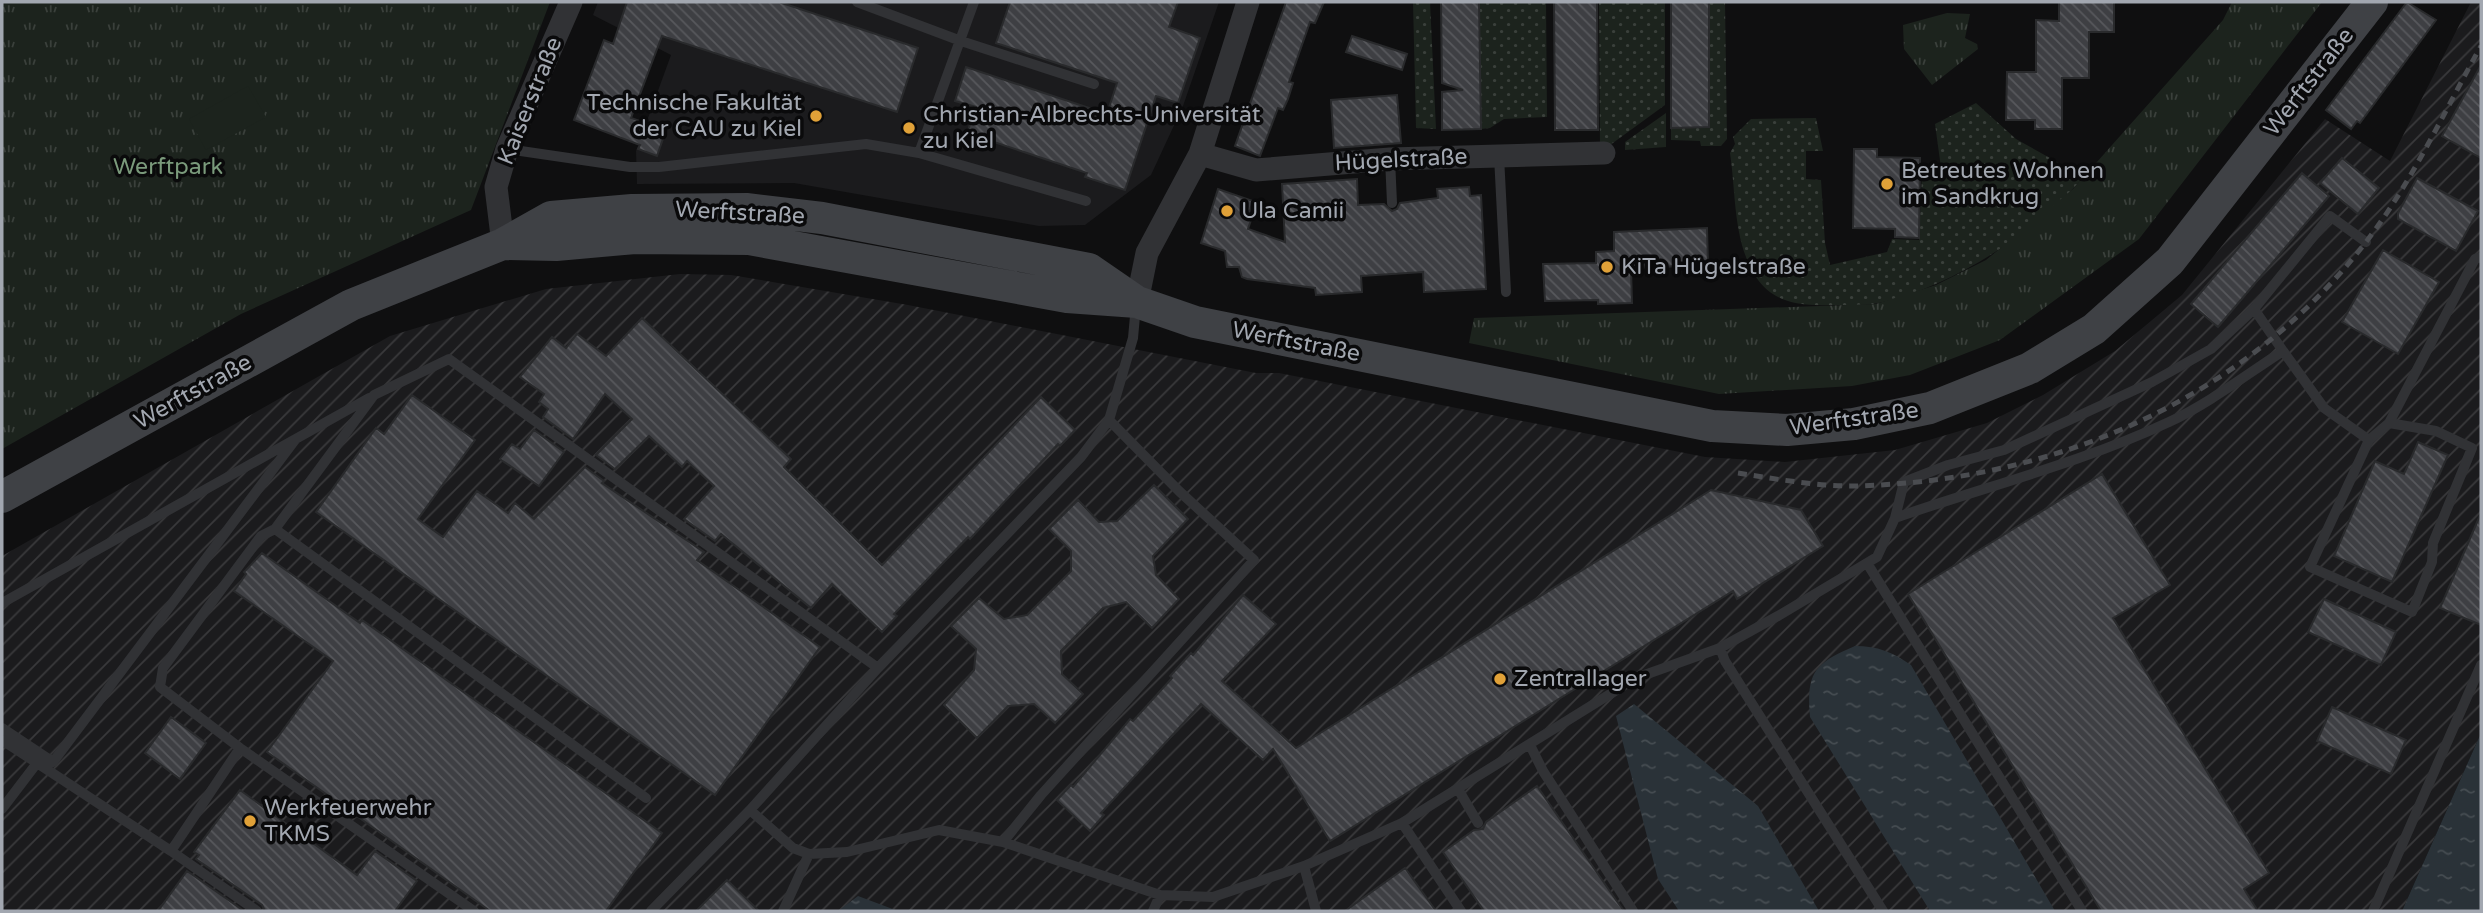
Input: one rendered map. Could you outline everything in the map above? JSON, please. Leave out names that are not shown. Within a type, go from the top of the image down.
[{"type":"main road","name":"Werftstraße","points":[[2,496],[351,305],[503,244],[556,245],[635,238],[749,239],[1067,297],[1136,302],[1195,321],[1712,426],[1787,430],[1854,424],[1930,408],[2029,369],[2094,329],[2170,261],[2372,2]]},
{"type":"street","name":"Kaiserstraße","points":[[503,244],[496,187],[507,149],[571,2]]},
{"type":"street","points":[[1136,302],[1147,253],[1200,154],[1248,2]]},
{"type":"street","name":"Hügelstraße","points":[[1200,154],[1256,170],[1390,159],[1604,153]]},
{"type":"lane","points":[[857,2],[961,41],[1094,84]]},
{"type":"lane","points":[[919,153],[974,2]]},
{"type":"lane","points":[[507,149],[631,167],[659,167],[866,144],[919,153],[1086,201]]},
{"type":"lane","points":[[1499,156],[1506,292]]},
{"type":"lane","points":[[1390,159],[1392,203]]},
{"type":"lane","points":[[750,810],[793,848],[809,854],[847,852],[939,830],[1003,842],[1160,895],[1213,897],[1304,866],[1402,823],[1636,677],[1720,648],[1877,557],[1895,518],[1904,482],[1948,465],[2004,450],[2152,382],[2211,349],[2254,309],[2330,216],[2366,242]]},
{"type":"lane","points":[[2389,423],[2436,431],[2472,448],[2432,543],[2432,562],[2412,612],[2310,567],[2369,440],[2389,423],[2478,258],[2481,247]]},
{"type":"lane","points":[[651,911],[750,810],[878,668],[1081,457],[1109,420],[1133,338],[1136,302]]},
{"type":"lane","points":[[2254,309],[2324,408],[2369,440]]},
{"type":"lane","points":[[1895,518],[1977,489],[2088,457],[2172,421],[2283,351]]},
{"type":"lane","points":[[2,603],[374,395],[449,359],[878,668]]},
{"type":"lane","points":[[374,395],[275,529],[261,537],[163,668],[160,687],[240,748],[474,911]]},
{"type":"lane","points":[[1003,842],[1041,795],[1254,560],[1179,491],[1109,420]]},
{"type":"lane","points":[[2,728],[53,762],[295,440]]},
{"type":"lane","points":[[275,529],[646,798]]},
{"type":"lane","points":[[1867,563],[2082,911]]},
{"type":"lane","points":[[1720,648],[1725,661],[1883,911]]},
{"type":"lane","points":[[2373,911],[2481,666]]},
{"type":"lane","points":[[2,740],[171,850],[257,911]]},
{"type":"lane","points":[[1530,745],[1633,911]]},
{"type":"lane","points":[[171,850],[240,748]]},
{"type":"lane","points":[[2,809],[37,763]]},
{"type":"lane","points":[[1458,789],[1478,823]]},
{"type":"lane","points":[[1402,823],[1461,911]]},
{"type":"lane","points":[[783,911],[809,854]]},
{"type":"lane","points":[[1304,866],[1316,911]]},
{"type":"lane","points":[[1153,911],[1160,895]]},
{"type":"shaded area","name":"Christian-Albrechts-Universität zu Kiel","points":[[598,2],[1219,2],[1183,106],[1151,175],[1085,225],[1039,226],[794,183],[637,184],[636,151],[671,55],[593,15]]},
{"type":"shaded area","points":[[2471,2],[2481,2],[2481,733],[2402,911],[2,911],[2,556],[390,336],[546,289],[680,274],[731,275],[908,305],[1256,373],[1279,373],[1705,457],[1785,462],[1895,450],[1987,423],[2043,395],[2115,351],[2182,295],[2325,119],[2390,161]]},
{"type":"green space","name":"Werftpark","points":[[2,2],[550,2],[471,210],[241,314],[2,449]]},
{"type":"green space","points":[[1413,2],[1430,2],[1436,129],[1416,128]]},
{"type":"green space","points":[[1479,2],[1546,2],[1547,117],[1504,119],[1490,128],[1481,129]]},
{"type":"green space","points":[[1599,2],[1665,2],[1665,105],[1606,148],[1600,149]]},
{"type":"green space","points":[[1709,2],[1725,2],[1727,139],[1721,146],[1701,146],[1700,141],[1671,140],[1671,128],[1709,127]]},
{"type":"green space","points":[[2232,2],[2322,2],[2139,239],[2000,340],[1910,375],[1852,386],[1719,394],[1469,343],[1474,318],[1876,304],[1936,285],[1986,260],[2073,189],[2223,20]]},
{"type":"green space","points":[[1947,13],[1970,14],[1965,38],[1977,44],[1978,49],[1932,85],[1904,49],[1903,25]]},
{"type":"green space","points":[[248,86],[266,117],[206,150],[189,119]]},
{"type":"green space","points":[[1976,103],[2016,139],[2084,177],[2040,219],[1991,255],[1964,271],[1908,295],[1867,305],[1810,305],[1789,302],[1763,286],[1749,263],[1739,233],[1730,153],[1735,144],[1733,137],[1751,119],[1816,118],[1823,151],[1806,151],[1806,179],[1821,180],[1825,243],[1830,265],[1887,252],[1892,239],[1919,240],[1922,174],[1942,175],[1935,124]]},
{"type":"green space","points":[[1666,113],[1666,147],[1625,150],[1625,142]]},
{"type":"water","points":[[1855,646],[1884,651],[1911,665],[2055,911],[1930,911],[1810,717],[1810,689],[1816,671],[1831,658]]},
{"type":"water","points":[[1634,704],[1758,806],[1819,911],[1679,911],[1658,879],[1616,716]]},
{"type":"water","points":[[2481,733],[2481,911],[2402,911]]},
{"type":"water","points":[[858,896],[898,911],[838,911]]},
{"type":"building","points":[[627,2],[779,2],[918,48],[897,112],[662,36],[631,118],[666,130],[657,156],[638,149],[640,145],[574,120],[604,40],[613,44]]},
{"type":"building","points":[[1010,2],[1178,2],[1169,27],[1200,38],[1178,103],[1156,96],[1125,190],[1085,177],[1087,173],[967,133],[976,107],[955,101],[966,67],[1107,114],[1117,83],[996,43]]},
{"type":"building","points":[[1286,2],[1324,2],[1315,23],[1310,22],[1289,82],[1293,83],[1288,99],[1283,110],[1278,108],[1260,156],[1235,146]]},
{"type":"building","points":[[1441,2],[1479,2],[1481,129],[1442,130],[1442,92],[1463,90],[1442,83]]},
{"type":"building","points":[[1554,2],[1597,2],[1598,130],[1555,130]]},
{"type":"building","points":[[1671,2],[1709,2],[1709,127],[1671,128]]},
{"type":"building","points":[[2059,2],[2114,2],[2114,32],[2089,32],[2089,78],[2062,78],[2062,129],[2035,129],[2035,120],[2006,120],[2007,72],[2036,72],[2036,20],[2059,21]]},
{"type":"building","points":[[2407,2],[2436,20],[2360,123],[2357,121],[2351,129],[2326,110]]},
{"type":"building","points":[[1352,36],[1407,54],[1402,70],[1346,52]]},
{"type":"building","points":[[2481,65],[2481,158],[2442,136]]},
{"type":"building","points":[[1397,95],[1401,143],[1334,148],[1331,100]]},
{"type":"building","name":"Betreutes Wohnen im Sandkrug","points":[[1854,149],[1877,149],[1877,157],[1920,158],[1919,238],[1895,237],[1895,229],[1853,228]]},
{"type":"building","points":[[2342,158],[2379,188],[2358,214],[2320,183]]},
{"type":"building","points":[[2302,173],[2329,196],[2218,327],[2191,304]]},
{"type":"building","points":[[2417,178],[2478,211],[2456,251],[2398,219],[2398,213]]},
{"type":"building","points":[[1357,179],[1358,205],[1384,204],[1392,211],[1397,209],[1400,203],[1438,198],[1437,189],[1469,187],[1470,196],[1481,195],[1486,289],[1424,292],[1423,272],[1361,276],[1362,292],[1316,295],[1315,288],[1242,277],[1239,267],[1227,267],[1225,251],[1201,243],[1218,189],[1253,201],[1247,219],[1251,220],[1248,229],[1285,242],[1282,184]]},
{"type":"building","name":"KiTa Hügelstraße","points":[[1707,228],[1708,265],[1631,268],[1632,303],[1598,304],[1598,300],[1545,301],[1543,264],[1596,263],[1596,252],[1614,251],[1614,232]]},
{"type":"building","points":[[2383,250],[2439,282],[2398,354],[2342,322]]},
{"type":"building","points":[[642,318],[791,459],[784,467],[882,565],[1041,397],[1075,430],[1060,446],[1058,444],[970,539],[968,537],[894,614],[897,616],[882,632],[832,584],[811,608],[721,534],[715,541],[684,519],[714,486],[687,461],[682,467],[649,436],[615,469],[596,455],[632,419],[605,394],[573,439],[543,417],[548,409],[539,402],[544,394],[520,377],[552,337],[566,348],[577,334],[606,356]]},
{"type":"building","points":[[412,395],[475,440],[418,519],[443,537],[477,491],[508,513],[515,503],[534,519],[585,467],[604,481],[602,483],[704,552],[697,560],[820,647],[715,795],[316,512],[376,428],[384,434]]},
{"type":"building","points":[[534,430],[564,452],[539,486],[500,459],[512,444],[520,449]]},
{"type":"building","points":[[2418,442],[2448,455],[2392,582],[2334,556],[2375,461],[2404,474]]},
{"type":"building","points":[[2102,474],[2170,585],[2113,618],[2269,873],[2244,889],[2258,911],[2101,911],[1908,594]]},
{"type":"building","points":[[1154,485],[1188,519],[1153,556],[1156,575],[1179,599],[1152,628],[1126,602],[1103,608],[1061,651],[1062,674],[1083,694],[1055,723],[1034,704],[1008,706],[977,738],[944,705],[974,670],[976,649],[951,626],[979,598],[1004,619],[1027,615],[1071,571],[1071,551],[1049,529],[1078,500],[1099,522],[1117,521]]},
{"type":"building","name":"Zentrallager","points":[[1711,490],[1801,510],[1823,546],[1737,599],[1733,591],[1330,841],[1273,749],[1263,760],[1201,704],[1101,813],[1104,815],[1090,831],[1057,800],[1071,785],[1073,787],[1130,719],[1133,721],[1172,678],[1170,676],[1191,653],[1193,655],[1243,595],[1276,624],[1222,681],[1296,748]]},
{"type":"building","points":[[2481,513],[2481,625],[2440,608]]},
{"type":"building","points":[[262,553],[360,623],[362,620],[662,833],[606,911],[490,911],[267,752],[333,661],[234,591],[246,574],[244,572]]},
{"type":"building","points":[[2324,599],[2396,632],[2381,665],[2308,632]]},
{"type":"building","points":[[2332,707],[2406,740],[2391,774],[2317,741]]},
{"type":"building","points":[[171,717],[206,743],[180,779],[145,753]]},
{"type":"building","points":[[1537,786],[1624,911],[1484,911],[1443,852],[1474,830],[1483,829],[1486,822]]},
{"type":"building","name":"Werkfeuerwehr TKMS","points":[[240,790],[357,875],[375,851],[417,881],[395,911],[265,911],[262,905],[196,859],[199,855],[194,852]]},
{"type":"building","points":[[1405,868],[1436,911],[1345,911]]},
{"type":"building","points":[[187,871],[244,911],[158,911]]},
{"type":"building","points":[[727,880],[759,911],[696,911]]},
{"type":"railway","points":[[1738,473],[1853,486],[1927,481],[2000,469],[2070,449],[2138,422],[2202,388],[2262,347],[2317,298],[2366,242],[2413,171],[2481,46]]},
{"type":"place","name":"Technische Fakultät der CAU zu Kiel","points":[[816,116]]},
{"type":"place","name":"Christian-Albrechts-Universität zu Kiel","points":[[909,128]]},
{"type":"place","name":"Betreutes Wohnen im Sandkrug","points":[[1887,184]]},
{"type":"place","name":"Ula Camii","points":[[1227,211]]},
{"type":"place","name":"KiTa Hügelstraße","points":[[1607,267]]},
{"type":"place","name":"Zentrallager","points":[[1500,679]]},
{"type":"place","name":"Werkfeuerwehr TKMS","points":[[250,821]]}]
